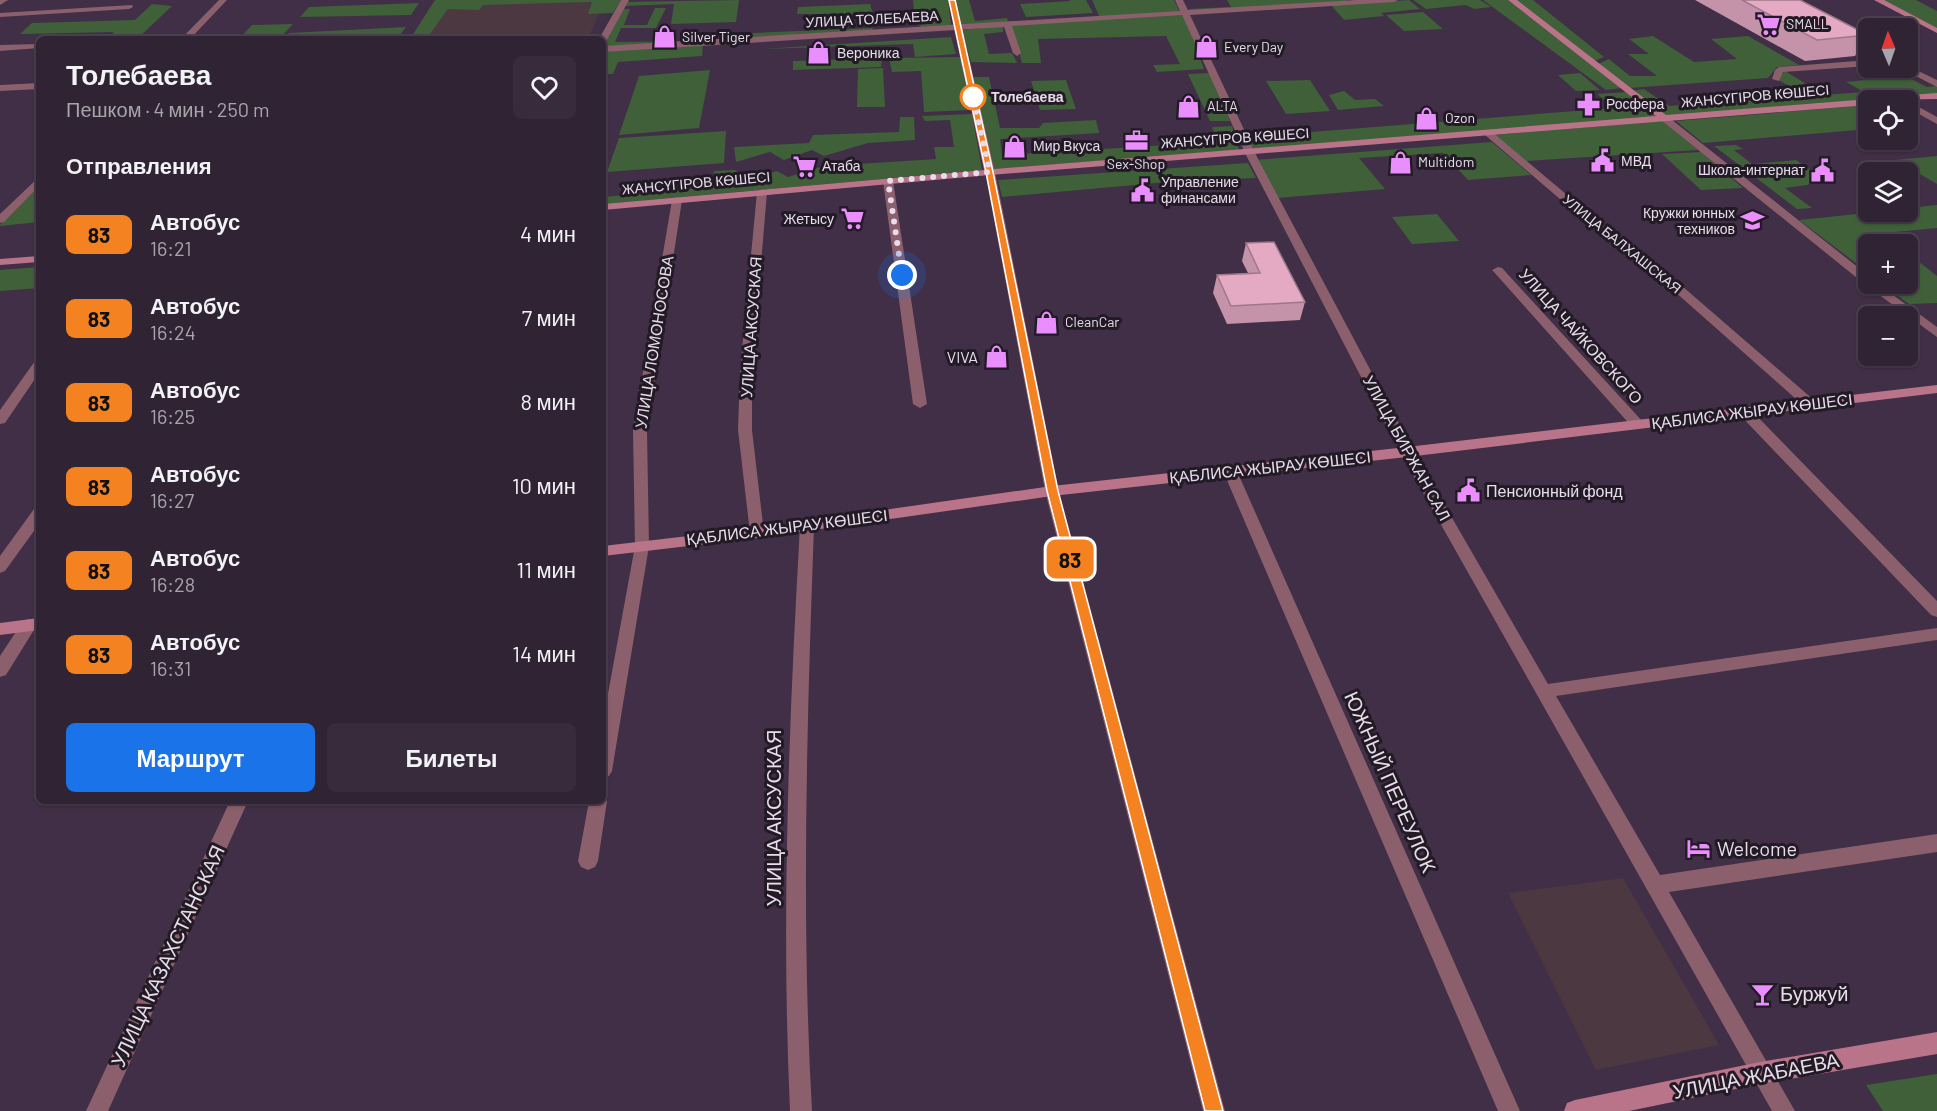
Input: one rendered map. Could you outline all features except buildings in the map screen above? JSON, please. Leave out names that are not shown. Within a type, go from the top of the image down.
[{"type":"main road","points":[[952,0],[990,172]]},
{"type":"main road","points":[[1512,0],[1664,118]]},
{"type":"main road","points":[[1878,0],[1937,31]]},
{"type":"main road","points":[[1918,99],[1937,96]]},
{"type":"main road","name":"ЖАНСҮГІРОВ КӨШЕСІ","points":[[606,207],[990,172],[1858,103]]},
{"type":"main road","points":[[0,262],[36,259]]},
{"type":"main road","name":"ҚАБЛИСА ЖЫРАУ КӨШЕСІ","points":[[606,551],[757,533],[1052,491],[1407,452],[1937,389]]},
{"type":"main road","points":[[0,629],[34,624]]},
{"type":"main road","name":"УЛИЦА ЖАБАЕВА","points":[[1575,1111],[1760,1073],[1937,1043]]},
{"type":"street","points":[[0,3],[4,0]]},
{"type":"street","points":[[188,36],[223,0]]},
{"type":"street","points":[[605,36],[625,0]]},
{"type":"street","name":"УЛИЦА ТОЛЕБАЕВА","points":[[606,49],[1007,24],[1182,6],[1394,0]]},
{"type":"street","name":"УЛИЦА БИРЖАН САЛ","points":[[1182,6],[1250,152],[1407,452],[1545,691],[1760,1073],[1784,1111]]},
{"type":"street","points":[[0,15],[129,8]]},
{"type":"street","points":[[1007,24],[1017,53]]},
{"type":"street","points":[[0,48],[36,46]]},
{"type":"street","points":[[1776,79],[1779,70],[1858,64]]},
{"type":"street","points":[[1918,74],[1937,84]]},
{"type":"street","points":[[0,88],[36,86]]},
{"type":"street","points":[[1918,110],[1937,121]]},
{"type":"street","points":[[1664,118],[1858,273]]},
{"type":"street","name":"УЛИЦА БАЛХАШСКАЯ","points":[[1488,133],[1606,233],[1634,250],[1810,404]]},
{"type":"street","points":[[990,172],[1052,491],[1214,1111]]},
{"type":"street","points":[[888,181],[920,404]]},
{"type":"street","points":[[0,220],[36,183]]},
{"type":"street","name":"УЛИЦА АКСУСКАЯ","points":[[757,533],[745,418],[746,371],[762,192]]},
{"type":"street","name":"УЛИЦА ЛОМОНОСОВА","points":[[606,754],[642,546],[640,431],[677,200]]},
{"type":"street","name":"УЛИЦА ЧАЙКОВСКОГО","points":[[1498,270],[1638,425]]},
{"type":"street","points":[[1885,294],[1937,333]]},
{"type":"street","points":[[0,420],[36,368]]},
{"type":"street","points":[[1745,412],[1937,611]]},
{"type":"street","name":"ЮЖНЫЙ ПЕРЕУЛОК","points":[[1230,471],[1509,1111]]},
{"type":"street","points":[[0,567],[36,517]]},
{"type":"street","name":"УЛИЦА АКСУСКАЯ","points":[[801,1111],[795,1023],[797,743],[807,526]]},
{"type":"street","points":[[0,670],[34,624]]},
{"type":"street","points":[[1545,691],[1937,634]]},
{"type":"street","name":"УЛИЦА КАЗАХСТАНСКАЯ","points":[[97,1111],[238,804]]},
{"type":"street","points":[[588,861],[598,804]]},
{"type":"street","points":[[1655,885],[1937,843]]},
{"type":"shaded area","points":[[455,0],[605,0],[589,36],[428,36]]},
{"type":"shaded area","points":[[1623,878],[1719,1045],[1596,1070],[1508,893]]},
{"type":"green space","points":[[435,0],[621,0],[613,13],[588,14],[592,2],[483,5],[479,10],[448,9],[429,36],[412,36]]},
{"type":"green space","points":[[739,0],[736,22],[671,24],[674,4],[624,6],[623,2]]},
{"type":"green space","points":[[913,0],[948,0],[951,25],[921,27],[915,20]]},
{"type":"green space","points":[[955,0],[969,0],[975,21],[1007,18],[1008,22],[960,25]]},
{"type":"green space","points":[[1068,0],[1086,0],[1093,13],[1026,17],[1020,4],[1071,1]]},
{"type":"green space","points":[[1092,0],[1174,0],[1180,12],[1100,18]]},
{"type":"green space","points":[[1227,0],[1346,0],[1348,2],[1190,12],[1189,9],[1231,7]]},
{"type":"green space","points":[[1409,0],[1420,9],[1344,20],[1331,5]]},
{"type":"green space","points":[[1413,0],[1480,0],[1491,7],[1474,9],[1466,5],[1426,9]]},
{"type":"green space","points":[[1483,0],[1508,0],[1622,88],[1606,90]]},
{"type":"green space","points":[[1516,0],[1533,0],[1604,57],[1595,61]]},
{"type":"green space","points":[[1882,0],[1916,0],[1937,11],[1937,29]]},
{"type":"green space","points":[[419,3],[411,15],[300,17],[309,7]]},
{"type":"green space","points":[[152,4],[172,6],[140,36],[109,36],[114,32],[20,34],[32,23],[135,20]]},
{"type":"green space","points":[[870,4],[873,14],[797,14],[798,7]]},
{"type":"green space","points":[[655,8],[666,8],[656,28],[621,28],[615,42],[698,41],[606,47],[606,42],[624,9],[630,9],[624,25],[647,25]]},
{"type":"green space","points":[[1423,12],[1443,29],[1404,31],[1386,15]]},
{"type":"green space","points":[[1184,14],[1204,69],[1157,72],[1153,65],[1180,64],[1166,36],[1038,39],[1041,63],[1022,63],[1011,25]]},
{"type":"green space","points":[[293,24],[282,36],[242,36],[252,25]]},
{"type":"green space","points":[[1003,26],[1003,32],[984,34],[989,54],[1012,53],[1017,63],[971,62],[962,30]]},
{"type":"green space","points":[[406,27],[399,36],[286,36],[289,33]]},
{"type":"green space","points":[[873,28],[871,31],[749,38],[751,33]]},
{"type":"green space","points":[[1653,36],[1694,62],[1737,59],[1711,39],[1748,36],[1799,65],[1777,67],[1768,78],[1629,88],[1598,64],[1609,59],[1630,76],[1657,76],[1628,54],[1649,54],[1629,39]]},
{"type":"green space","points":[[951,37],[956,54],[915,57],[913,44],[761,49]]},
{"type":"green space","points":[[703,44],[702,56],[618,62],[613,74],[606,74],[606,51]]},
{"type":"green space","points":[[961,57],[970,110],[924,112],[921,71],[892,72],[889,58]]},
{"type":"green space","points":[[882,58],[881,67],[793,70],[793,61]]},
{"type":"green space","points":[[883,68],[885,107],[857,107],[858,69]]},
{"type":"green space","points":[[710,70],[699,128],[619,135],[639,76]]},
{"type":"green space","points":[[1785,71],[1821,93],[1805,94],[1776,79]]},
{"type":"green space","points":[[1210,73],[1230,121],[1210,121],[1188,74]]},
{"type":"green space","points":[[1580,73],[1600,90],[1576,91],[1558,75]]},
{"type":"green space","points":[[973,77],[989,77],[1000,128],[1039,128],[1043,123],[1096,120],[1099,133],[1000,139],[1002,155],[1217,142],[1212,127],[1232,126],[1239,150],[994,169]]},
{"type":"green space","points":[[1909,78],[1927,87],[1937,86],[1937,94],[1918,96],[1918,90],[1860,90],[1846,82]]},
{"type":"green space","points":[[1066,80],[1076,109],[1040,110],[1031,81]]},
{"type":"green space","points":[[1310,80],[1330,111],[1286,114],[1266,81]]},
{"type":"green space","points":[[1644,89],[1669,106],[1858,92],[1858,100],[1664,116],[1632,91]]},
{"type":"green space","points":[[1344,91],[1355,100],[1375,99],[1384,106],[1338,110],[1329,95]]},
{"type":"green space","points":[[1627,92],[1659,117],[1254,150],[1247,137],[1614,108],[1597,94]]},
{"type":"green space","points":[[1858,106],[1858,130],[1703,143],[1676,121]]},
{"type":"green space","points":[[972,114],[982,170],[606,204],[606,197],[712,187],[714,171],[735,170],[748,180],[777,171],[788,177],[821,167],[832,174],[858,164],[936,159],[934,147],[954,147],[950,120],[925,121],[922,116]]},
{"type":"green space","points":[[900,117],[914,117],[915,140],[868,143],[824,156],[812,150],[784,160],[770,152],[736,162],[734,147],[809,143],[813,135],[899,132]]},
{"type":"green space","points":[[1663,121],[1698,150],[1526,161],[1494,135]]},
{"type":"green space","points":[[726,131],[724,163],[607,172],[619,138]]},
{"type":"green space","points":[[1492,142],[1531,175],[1468,180],[1443,153],[1359,158],[1385,189],[1277,198],[1254,160]]},
{"type":"green space","points":[[1736,145],[1743,149],[1734,150],[1752,164],[1796,160],[1816,174],[1817,180],[1807,185],[1785,188],[1812,208],[1797,209],[1714,146]]},
{"type":"green space","points":[[1701,152],[1743,188],[1701,190],[1662,154]]},
{"type":"green space","points":[[1937,156],[1937,184],[1918,173],[1918,162],[1896,160]]},
{"type":"green space","points":[[1248,163],[1256,178],[1178,181],[1002,197],[998,180]]},
{"type":"green space","points":[[36,187],[36,222],[0,225]]},
{"type":"green space","points":[[1937,205],[1937,228],[1885,234],[1858,234],[1858,265],[1799,220],[1858,214],[1858,222],[1918,222],[1918,207]]},
{"type":"green space","points":[[1437,214],[1459,241],[1412,244],[1392,217]]},
{"type":"green space","points":[[1918,261],[1937,276],[1937,303],[1909,304],[1896,294],[1918,294]]},
{"type":"green space","points":[[36,267],[36,288],[0,291],[0,270]]},
{"type":"green space","points":[[1937,1074],[1937,1111],[1883,1111],[1866,1085]]},
{"type":"bus line","name":"83","points":[[952,0],[990,172],[1052,491],[1214,1111]]},
{"type":"place","name":"SMALL","points":[[1768,24]]},
{"type":"place","name":"Silver Tiger","points":[[664,37]]},
{"type":"place","name":"Every Day","points":[[1206,47]]},
{"type":"place","name":"Вероника","points":[[819,53]]},
{"type":"place","name":"Толебаева","points":[[973,97]]},
{"type":"place","name":"Росфера","points":[[1588,104]]},
{"type":"place","name":"ALTA","points":[[1189,106]]},
{"type":"place","name":"Ozon","points":[[1427,118]]},
{"type":"place","name":"Sex-Shop","points":[[1136,140]]},
{"type":"place","name":"Мир Вкуса","points":[[1015,146]]},
{"type":"place","name":"МВД","points":[[1603,161]]},
{"type":"place","name":"Multidom","points":[[1400,162]]},
{"type":"place","name":"Атаба","points":[[804,166]]},
{"type":"place","name":"Школа-интернат","points":[[1823,170]]},
{"type":"place","name":"Управление финансами","points":[[1143,190]]},
{"type":"place","name":"Жетысу","points":[[852,219]]},
{"type":"place","name":"Кружки юнных техников","points":[[1753,221]]},
{"type":"place","name":"CleanCar","points":[[1047,322]]},
{"type":"place","name":"VIVA","points":[[996,357]]},
{"type":"place","name":"Пенсионный фонд","points":[[1468,491]]},
{"type":"place","name":"Welcome","points":[[1699,849]]},
{"type":"place","name":"Буржуй","points":[[1762,994]]},
{"type":"route","points":[[902,275],[888,181],[990,172],[972,94],[973,97]]}]
